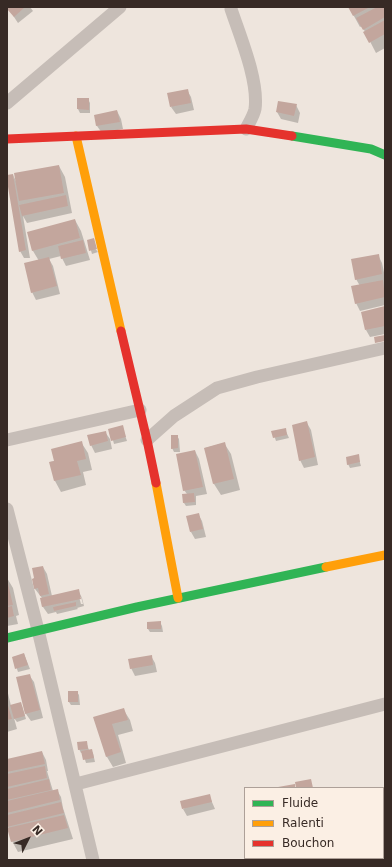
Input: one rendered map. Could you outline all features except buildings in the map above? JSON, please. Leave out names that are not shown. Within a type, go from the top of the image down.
[{"type":"street","points":[[7,103],[120,7]]},
{"type":"street","points":[[231,9],[248,61],[254,88],[255,109],[246,129]]},
{"type":"street","points":[[7,139],[246,129],[371,149],[385,155]]},
{"type":"street","points":[[76,136],[147,440],[178,598]]},
{"type":"street","points":[[147,440],[174,416],[217,388],[257,377],[385,348]]},
{"type":"street","points":[[7,440],[140,410]]},
{"type":"street","points":[[7,509],[76,784],[93,860]]},
{"type":"street","points":[[7,638],[178,598],[385,556]]},
{"type":"street","points":[[76,784],[385,704]]},
{"type":"traffic: fast","points":[[292,136],[371,149],[385,155]]},
{"type":"traffic: fast","points":[[7,638],[137,607],[326,567]]},
{"type":"traffic: slow","points":[[76,136],[121,331]]},
{"type":"traffic: slow","points":[[156,483],[178,598]]},
{"type":"traffic: slow","points":[[326,567],[385,555]]},
{"type":"traffic: jam","points":[[7,139],[246,129],[292,136]]},
{"type":"traffic: jam","points":[[121,331],[156,483]]}]
